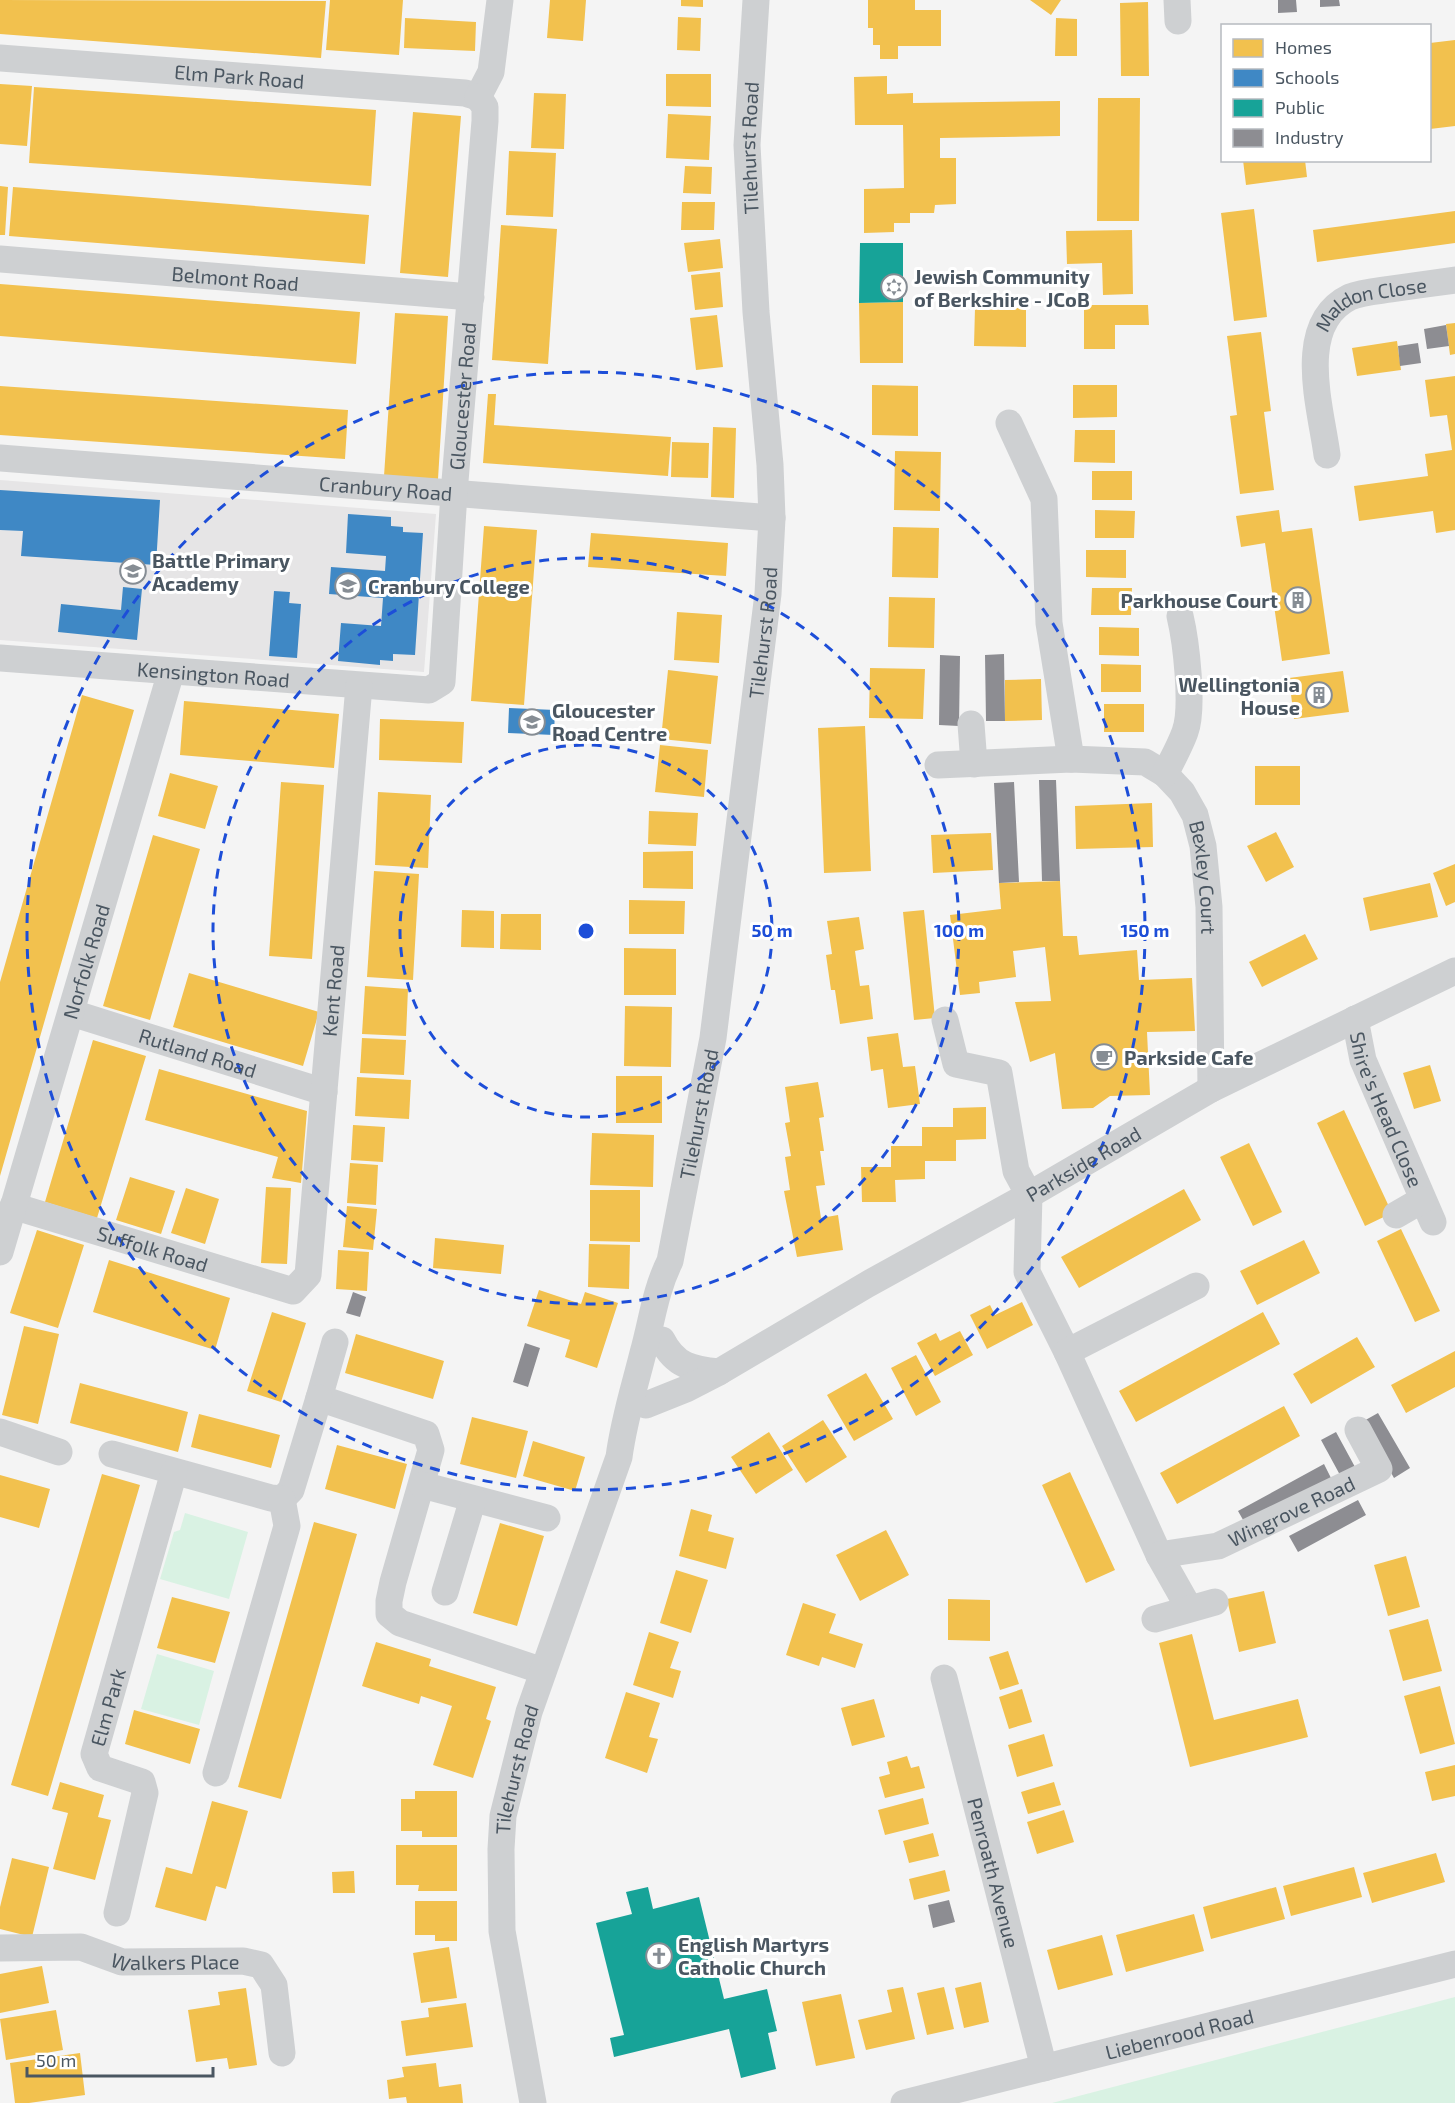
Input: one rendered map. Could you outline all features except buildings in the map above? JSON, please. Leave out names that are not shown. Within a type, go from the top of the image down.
[{"type":"street","points":[[478,97],[491,72],[500,0]]},
{"type":"street","name":"Tilehurst Road","points":[[536,2100],[502,1931],[503,1816],[529,1712],[619,1457],[623,1424],[644,1352],[659,1284],[670,1261],[713,1038],[765,627],[772,518],[767,419],[756,312],[747,145],[756,0]]},
{"type":"street","name":"Elm Park Road","points":[[0,58],[465,93],[478,97]]},
{"type":"street","name":"Gloucester Road","points":[[429,690],[442,682],[454,493],[485,121],[485,107],[478,97]]},
{"type":"street","name":"Belmont Road","points":[[0,259],[471,297]]},
{"type":"street","name":"Maldon Close","points":[[1317,440],[1315,357],[1320,328],[1331,312],[1349,298],[1367,292],[1455,280]]},
{"type":"street","points":[[1009,423],[1044,499],[1049,623],[1071,759]]},
{"type":"street","name":"Cranbury Road","points":[[0,458],[772,518]]},
{"type":"street","points":[[1165,774],[1186,730],[1189,709],[1186,639],[1180,616]]},
{"type":"street","name":"Kensington Road","points":[[0,658],[429,690]]},
{"type":"street","name":"Norfolk Road","points":[[0,1252],[171,672]]},
{"type":"street","name":"Kent Road","points":[[293,1291],[308,1275],[359,686]]},
{"type":"street","points":[[971,724],[974,764]]},
{"type":"street","name":"Bexley Court","points":[[938,765],[1071,759],[1146,762],[1165,774],[1182,792],[1195,815],[1203,846],[1209,907],[1211,1089]]},
{"type":"street","name":"Parkside Road","points":[[646,1405],[686,1389],[719,1372],[868,1284],[1029,1195],[1211,1089],[1455,970]]},
{"type":"street","name":"Rutland Road","points":[[72,1013],[324,1092]]},
{"type":"street","name":"Shire's Head Close","points":[[1355,1019],[1363,1060],[1427,1211],[1396,1215]]},
{"type":"street","points":[[945,1020],[956,1064],[999,1073],[1016,1171],[1029,1195],[1028,1272],[1160,1555],[1189,1608]]},
{"type":"street","name":"Suffolk Road","points":[[13,1206],[293,1291]]},
{"type":"street","name":"Tilehurst Road","points":[[619,1457],[637,1432],[646,1405],[672,1289],[670,1261]]},
{"type":"street","points":[[1067,1352],[1197,1286]]},
{"type":"street","points":[[662,1340],[668,1353],[682,1364],[697,1370],[719,1372]]},
{"type":"street","points":[[282,1499],[291,1490],[336,1342]]},
{"type":"street","points":[[319,1398],[426,1434],[431,1450],[393,1582],[389,1614],[400,1623],[543,1671]]},
{"type":"street","name":"Wingrove Road","points":[[1160,1555],[1218,1546],[1379,1469],[1358,1430]]},
{"type":"street","points":[[0,1432],[58,1452]]},
{"type":"street","points":[[112,1454],[271,1498],[282,1499]]},
{"type":"street","name":"Elm Park","points":[[117,1913],[145,1793],[142,1782],[100,1768],[94,1754],[174,1472]]},
{"type":"street","points":[[422,1485],[547,1518]]},
{"type":"street","points":[[216,1773],[287,1526],[282,1499]]},
{"type":"street","points":[[445,1592],[473,1499]]},
{"type":"street","points":[[1155,1619],[1215,1602]]},
{"type":"street","name":"Penroath Avenue","points":[[944,1678],[1044,2068]]},
{"type":"street","name":"Walkers Place","points":[[0,1948],[81,1947],[122,1962],[243,1961],[261,1965],[274,1985],[282,2053]]},
{"type":"street","name":"Liebenrood Road","points":[[904,2103],[1455,1964]]},
{"type":"shaded area","name":"Battle Primary Academy","points":[[0,480],[436,514],[424,672],[0,640]]},
{"type":"green space","points":[[185,1513],[248,1532],[229,1599],[160,1579],[174,1532],[180,1530]]},
{"type":"green space","points":[[157,1654],[214,1671],[199,1725],[141,1709]]},
{"type":"green space","points":[[1455,1997],[1455,2103],[1052,2103]]},
{"type":"place","name":"Jewish Community of Berkshire - JCoB","points":[[894,287]]},
{"type":"place","name":"Battle Primary Academy","points":[[133,571]]},
{"type":"place","name":"Cranbury College","points":[[348,586]]},
{"type":"place","name":"Parkhouse Court","points":[[1298,600]]},
{"type":"place","name":"Wellingtonia House","points":[[1319,695]]},
{"type":"place","name":"Gloucester Road Centre","points":[[532,722]]},
{"type":"place","name":"Parkside Cafe","points":[[1104,1057]]},
{"type":"place","name":"English Martyrs Catholic Church","points":[[659,1956]]}]
